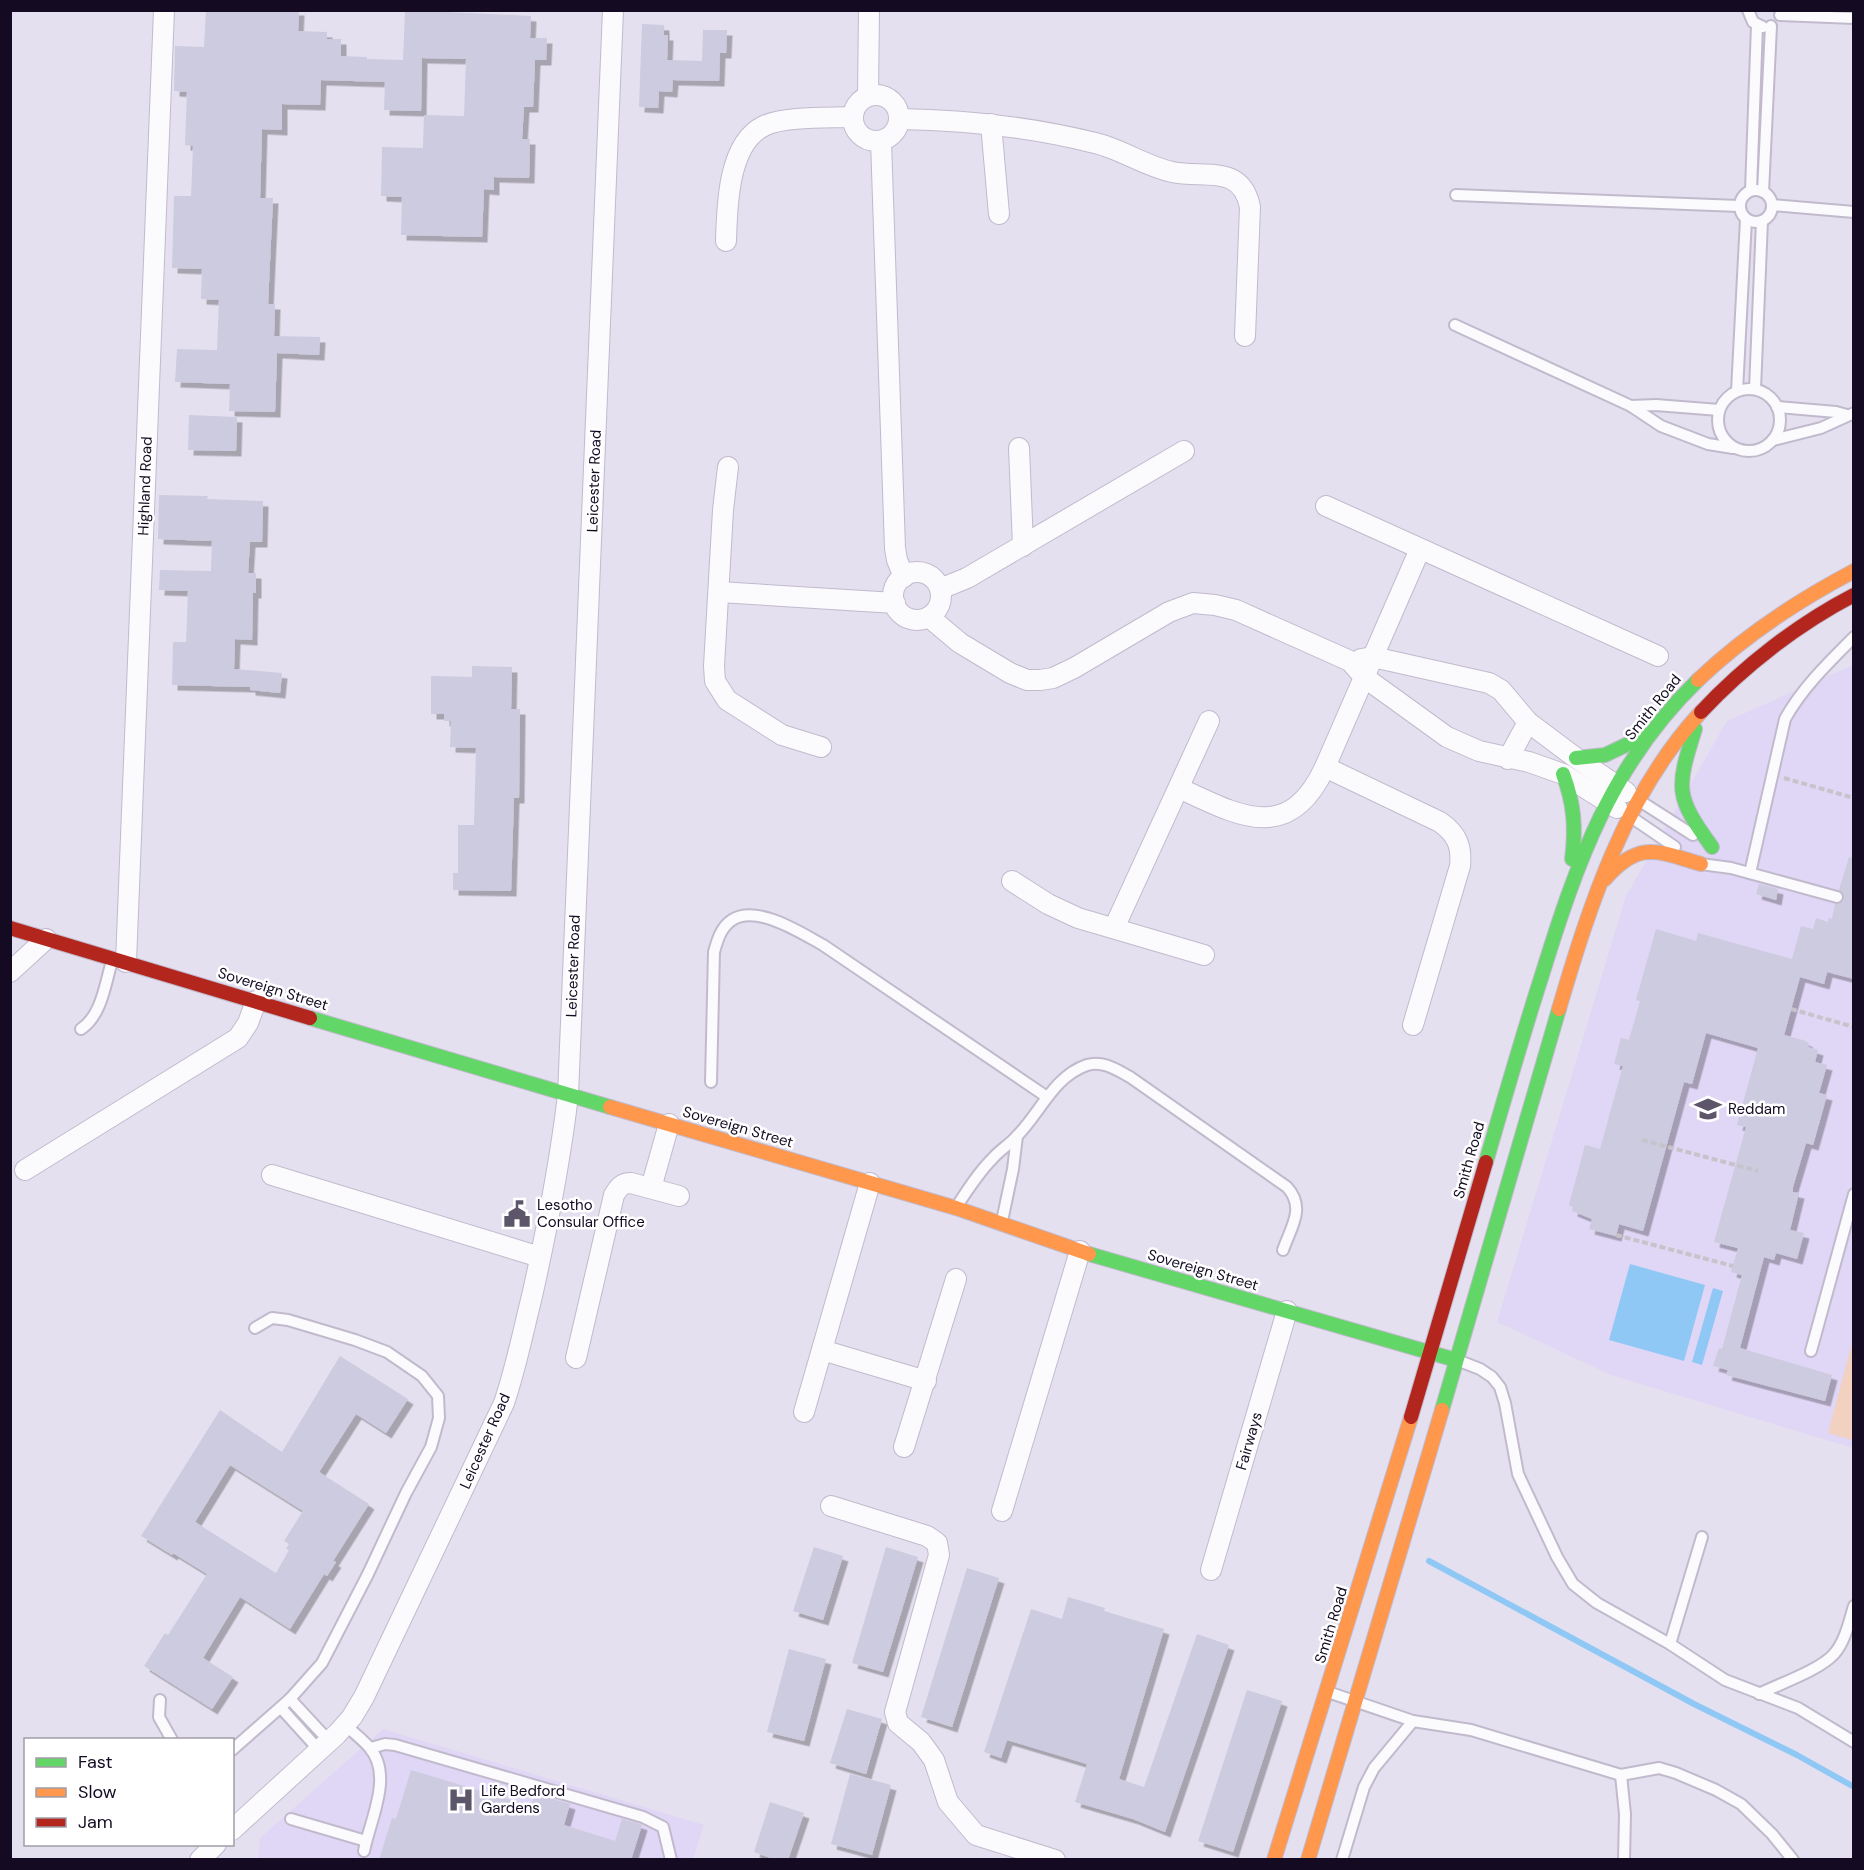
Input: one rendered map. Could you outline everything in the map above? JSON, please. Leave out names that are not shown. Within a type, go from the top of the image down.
[{"type":"main road","name":"Smith Road","points":[[1274,1860],[1328,1692],[1522,1038],[1583,853],[1612,793],[1651,733],[1688,688],[1717,660],[1775,616],[1854,570]]},
{"type":"main road","points":[[1815,591],[1825,609]]},
{"type":"main road","points":[[1308,1860],[1358,1701],[1548,1045],[1598,889],[1634,808],[1665,756],[1700,713],[1746,668],[1825,609],[1854,595]]},
{"type":"main road","points":[[1700,713],[1680,779],[1680,792],[1684,806],[1712,847]]},
{"type":"main road","points":[[1576,758],[1604,757],[1651,733]]},
{"type":"main road","points":[[1563,774],[1575,808],[1576,832],[1568,894]]},
{"type":"main road","points":[[1598,889],[1615,865],[1642,851],[1660,852],[1701,864]]},
{"type":"main road","name":"Sovereign Street","points":[[10,928],[956,1208],[1080,1251],[1456,1360]]},
{"type":"street","name":"Highland Road","points":[[119,960],[164,10]]},
{"type":"street","name":"Leicester Road","points":[[234,1828],[345,1725],[364,1698],[495,1425],[511,1382],[540,1257],[563,1138],[568,1095],[613,10]]},
{"type":"street","points":[[868,95],[869,10]]},
{"type":"street","points":[[877,94],[886,96],[893,102],[898,109],[900,119],[894,133],[881,141],[870,141],[861,136],[854,127],[852,117],[860,100],[868,95],[877,94]]},
{"type":"street","points":[[726,241],[732,177],[738,158],[753,133],[765,125],[784,121],[852,117]]},
{"type":"street","points":[[900,119],[991,124],[1096,143],[1172,172],[1224,176],[1242,186],[1250,207],[1245,336]]},
{"type":"street","points":[[991,124],[999,214]]},
{"type":"street","points":[[881,141],[895,548],[904,577]]},
{"type":"street","points":[[1019,448],[1023,546]]},
{"type":"street","points":[[940,589],[967,578],[1184,452]]},
{"type":"street","points":[[728,467],[723,510],[715,681],[727,700],[782,735],[821,747]]},
{"type":"street","points":[[1326,506],[1658,656]]},
{"type":"street","points":[[1179,788],[1232,812],[1247,816],[1278,816],[1294,809],[1309,795],[1324,767],[1420,549]]},
{"type":"street","points":[[914,573],[925,574],[934,579],[940,589],[941,600],[930,617],[919,620],[909,619],[900,612],[895,603],[894,593],[897,584],[904,577],[914,573]]},
{"type":"street","points":[[719,592],[895,603]]},
{"type":"street","points":[[930,617],[960,643],[1010,673],[1027,680],[1053,678],[1169,612],[1193,603],[1215,604],[1236,610],[1350,661],[1364,677],[1447,737],[1479,751],[1529,762],[1612,793]]},
{"type":"street","points":[[1350,661],[1373,657],[1489,682],[1501,690],[1528,722],[1576,758],[1612,793],[1634,808]]},
{"type":"street","points":[[1114,928],[1209,721]]},
{"type":"street","points":[[1508,759],[1528,722]]},
{"type":"street","points":[[1324,767],[1440,822],[1451,830],[1458,841],[1461,853],[1460,866],[1413,1025]]},
{"type":"street","points":[[1012,881],[1062,912],[1204,956]]},
{"type":"street","points":[[10,972],[46,939]]},
{"type":"street","points":[[25,1170],[238,1038],[248,1023],[256,1001]]},
{"type":"street","points":[[651,1188],[669,1124]]},
{"type":"street","points":[[272,1175],[540,1257]]},
{"type":"street","points":[[576,1358],[614,1195],[625,1183],[680,1196]]},
{"type":"street","points":[[804,1412],[870,1183]]},
{"type":"street","points":[[1002,1511],[1080,1251]]},
{"type":"street","points":[[904,1447],[956,1279]]},
{"type":"street","name":"Fairways","points":[[1211,1570],[1287,1311]]},
{"type":"street","points":[[822,1350],[926,1381]]},
{"type":"street","points":[[831,1506],[927,1536],[937,1543],[939,1555],[895,1712],[898,1723],[921,1742],[934,1760],[948,1802],[976,1835],[1055,1860]]},
{"type":"street","points":[[200,1860],[215,1846]]},
{"type":"lane","points":[[1748,10],[1750,18],[1757,25],[1764,27],[1771,26],[1778,21],[1780,13],[1854,18]]},
{"type":"lane","points":[[1751,190],[1757,25]]},
{"type":"lane","points":[[1763,192],[1771,26]]},
{"type":"lane","points":[[1753,120],[1767,122]]},
{"type":"lane","points":[[1751,190],[1763,192],[1771,200],[1769,215],[1762,221],[1751,222],[1743,216],[1740,206],[1742,197],[1751,190]]},
{"type":"lane","points":[[1456,195],[1740,206]]},
{"type":"lane","points":[[1772,205],[1854,212]]},
{"type":"lane","points":[[1737,391],[1746,219]]},
{"type":"lane","points":[[1755,389],[1762,221]]},
{"type":"lane","points":[[1741,319],[1758,319]]},
{"type":"lane","points":[[1455,325],[1631,406],[1671,430],[1708,444],[1745,452],[1758,450],[1773,440],[1821,428],[1850,414]]},
{"type":"lane","points":[[1733,448],[1719,432],[1717,420],[1719,410],[1726,398],[1737,391],[1755,389],[1768,396],[1777,407],[1780,424],[1773,440]]},
{"type":"lane","points":[[1631,406],[1656,405],[1719,410]]},
{"type":"lane","points":[[1777,407],[1850,414]]},
{"type":"lane","points":[[1750,873],[1785,719],[1791,708],[1825,667],[1854,637]]},
{"type":"lane","points":[[1634,808],[1712,847],[1731,868]]},
{"type":"lane","points":[[1634,808],[1701,864],[1731,868],[1837,897]]},
{"type":"lane","points":[[711,1082],[714,952],[719,935],[731,921],[745,916],[764,917],[823,945],[1047,1097]]},
{"type":"lane","points":[[81,1029],[98,1008],[119,960]]},
{"type":"lane","points":[[956,1208],[993,1158],[1017,1136],[1061,1081],[1076,1070],[1088,1065],[1105,1065],[1130,1077],[1277,1179],[1294,1195],[1297,1211],[1283,1250]]},
{"type":"lane","points":[[1002,1224],[1017,1136]]},
{"type":"lane","points":[[1810,1351],[1851,1215],[1854,1194]]},
{"type":"lane","points":[[234,1748],[281,1708],[322,1663],[369,1574],[406,1493],[431,1447],[440,1418],[438,1396],[422,1376],[387,1352],[288,1320],[272,1318],[255,1328]]},
{"type":"lane","points":[[1456,1360],[1480,1369],[1492,1377],[1500,1387],[1518,1474],[1567,1577],[1580,1591],[1670,1644],[1733,1685],[1797,1708],[1854,1742]]},
{"type":"lane","points":[[1670,1644],[1702,1537]]},
{"type":"lane","points":[[1759,1694],[1824,1663],[1835,1653],[1845,1635],[1854,1606]]},
{"type":"lane","points":[[1328,1692],[1413,1721],[1471,1730],[1621,1774],[1659,1768],[1676,1773],[1716,1790],[1741,1804],[1757,1818],[1793,1860]]},
{"type":"lane","points":[[290,1699],[324,1745]]},
{"type":"lane","points":[[160,1700],[159,1717],[171,1738]]},
{"type":"lane","points":[[281,1708],[324,1745]]},
{"type":"lane","points":[[1342,1860],[1364,1786],[1374,1768],[1413,1721]]},
{"type":"lane","points":[[291,1819],[365,1846],[381,1782],[379,1766],[371,1749],[345,1725]]},
{"type":"lane","points":[[371,1749],[385,1744],[395,1745],[643,1817],[663,1827],[671,1860]]},
{"type":"lane","points":[[1621,1774],[1625,1814],[1624,1860]]},
{"type":"path","points":[[1772,774],[1854,798]]},
{"type":"path","points":[[1791,1009],[1854,1027]]},
{"type":"path","points":[[1642,1140],[1758,1171]]},
{"type":"path","points":[[1616,1235],[1733,1266]]},
{"type":"shaded area","name":"Reddam","points":[[1853,665],[1853,1448],[1611,1375],[1497,1322],[1626,896],[1727,721]]},
{"type":"shaded area","points":[[1853,1340],[1853,1440],[1828,1433]]},
{"type":"shaded area","name":"Life Bedford Gardens","points":[[383,1729],[704,1825],[693,1859],[258,1860],[260,1838]]},
{"type":"water","points":[[1630,1264],[1705,1285],[1684,1361],[1609,1340]]},
{"type":"water","points":[[1713,1288],[1723,1291],[1702,1365],[1692,1362]]},
{"type":"building","points":[[206,10],[299,10],[298,31],[327,32],[327,39],[341,39],[341,56],[367,57],[367,59],[403,60],[405,10],[531,16],[530,38],[547,38],[546,60],[535,60],[533,107],[524,107],[522,139],[530,139],[529,178],[494,177],[494,190],[484,189],[482,237],[401,235],[402,197],[381,196],[382,147],[423,148],[424,115],[464,116],[466,59],[422,58],[421,111],[384,110],[385,82],[321,80],[320,105],[282,104],[282,130],[262,129],[260,198],[273,198],[268,304],[275,304],[274,336],[320,337],[319,355],[277,353],[275,412],[229,411],[230,384],[175,382],[177,349],[217,350],[219,300],[201,299],[202,269],[172,268],[174,196],[191,196],[193,146],[185,145],[187,92],[174,91],[175,46],[204,47]]},
{"type":"building","points":[[642,24],[664,25],[664,35],[668,35],[667,60],[702,61],[703,30],[727,30],[726,53],[720,53],[719,81],[673,80],[672,92],[659,91],[658,108],[639,107]]},
{"type":"building","points":[[189,415],[237,417],[236,451],[188,450]]},
{"type":"building","points":[[159,495],[208,496],[207,499],[263,501],[262,542],[250,542],[248,573],[256,573],[256,593],[253,593],[252,640],[235,639],[234,669],[282,673],[280,693],[250,690],[250,687],[172,685],[173,642],[186,642],[188,591],[159,590],[160,570],[211,571],[212,541],[158,539]]},
{"type":"building","points":[[472,666],[512,667],[511,709],[520,709],[519,798],[514,798],[511,891],[453,890],[453,873],[458,873],[458,825],[474,825],[476,748],[450,747],[451,721],[444,721],[444,714],[431,714],[431,676],[472,677]]},
{"type":"building","points":[[1849,857],[1854,858],[1854,979],[1827,972],[1824,984],[1800,977],[1784,1035],[1806,1041],[1809,1044],[1808,1047],[1818,1050],[1815,1062],[1827,1065],[1819,1093],[1827,1095],[1813,1145],[1806,1143],[1793,1187],[1793,1192],[1799,1193],[1790,1230],[1804,1233],[1797,1259],[1776,1253],[1774,1260],[1764,1257],[1740,1348],[1832,1375],[1825,1401],[1726,1375],[1728,1370],[1713,1366],[1719,1348],[1722,1349],[1742,1275],[1731,1272],[1738,1248],[1714,1242],[1746,1127],[1737,1125],[1758,1048],[1706,1033],[1692,1084],[1684,1082],[1643,1231],[1619,1224],[1616,1236],[1589,1229],[1592,1219],[1572,1211],[1573,1207],[1569,1205],[1585,1145],[1600,1149],[1623,1066],[1614,1064],[1621,1038],[1629,1040],[1640,1001],[1636,1000],[1656,929],[1696,941],[1698,933],[1792,959],[1801,926],[1813,929],[1816,918],[1828,922],[1829,918],[1832,919],[1835,904],[1844,900],[1844,895],[1839,890]]},
{"type":"building","points":[[1759,884],[1778,889],[1776,900],[1756,894]]},
{"type":"building","points":[[340,1356],[408,1399],[386,1433],[356,1414],[319,1472],[369,1504],[333,1561],[336,1562],[327,1576],[324,1574],[290,1629],[240,1597],[203,1658],[233,1677],[212,1709],[144,1666],[165,1633],[168,1635],[207,1574],[141,1536],[220,1410],[282,1452]],"holes":[[[230,1465],[303,1511],[284,1541],[289,1544],[286,1549],[289,1550],[276,1573],[195,1522]]]},
{"type":"building","points":[[814,1547],[843,1556],[823,1620],[793,1611]]},
{"type":"building","points":[[886,1547],[918,1557],[883,1672],[852,1663]]},
{"type":"building","points":[[967,1568],[999,1578],[952,1727],[921,1717]]},
{"type":"building","points":[[1068,1597],[1105,1608],[1104,1611],[1164,1629],[1119,1779],[1144,1787],[1197,1634],[1229,1645],[1165,1832],[1133,1819],[1075,1802],[1087,1764],[1007,1740],[1001,1758],[984,1752],[1031,1609],[1062,1619]]},
{"type":"building","points":[[789,1649],[826,1659],[804,1741],[767,1732]]},
{"type":"building","points":[[1247,1690],[1282,1701],[1233,1852],[1198,1841]]},
{"type":"building","points":[[847,1709],[882,1719],[866,1774],[830,1763]]},
{"type":"building","points":[[411,1770],[531,1806],[535,1794],[570,1804],[564,1825],[615,1841],[622,1819],[640,1824],[642,1825],[631,1860],[379,1860],[392,1818],[396,1819]]},
{"type":"building","points":[[850,1774],[891,1785],[872,1855],[831,1844]]},
{"type":"building","points":[[770,1802],[804,1813],[788,1860],[776,1860],[754,1852]]},
{"type":"waterway","points":[[1429,1561],[1694,1704],[1797,1755],[1854,1787]]},
{"type":"traffic: fast","points":[[1486,1162],[1555,933],[1600,817],[1642,746],[1668,712],[1698,680]]},
{"type":"traffic: fast","points":[[1695,729],[1684,766],[1682,791],[1691,815],[1712,847]]},
{"type":"traffic: fast","points":[[1576,758],[1605,755],[1647,735]]},
{"type":"traffic: fast","points":[[1563,774],[1570,795],[1573,816],[1572,859]]},
{"type":"traffic: fast","points":[[1442,1410],[1559,1009]]},
{"type":"traffic: fast","points":[[310,1018],[610,1107]]},
{"type":"traffic: fast","points":[[1089,1254],[1456,1360]]},
{"type":"traffic: slow","points":[[1698,680],[1734,648],[1772,620],[1812,594],[1854,571]]},
{"type":"traffic: slow","points":[[1559,1009],[1598,891],[1631,814],[1651,778],[1674,744],[1701,712]]},
{"type":"traffic: slow","points":[[1605,879],[1628,858],[1649,852],[1672,855],[1701,864]]},
{"type":"traffic: slow","points":[[610,1107],[956,1208],[1089,1254]]},
{"type":"traffic: slow","points":[[1308,1860],[1442,1410]]},
{"type":"traffic: slow","points":[[1274,1860],[1411,1417]]},
{"type":"traffic: jam","points":[[1701,712],[1735,678],[1773,647],[1833,606],[1854,595]]},
{"type":"traffic: jam","points":[[10,928],[310,1018]]},
{"type":"traffic: jam","points":[[1411,1417],[1486,1162]]},
{"type":"place","name":"Reddam","points":[[1708,1109]]},
{"type":"place","name":"Lesotho Consular Office","points":[[517,1214]]},
{"type":"place","name":"Life Bedford Gardens","points":[[461,1800]]}]
